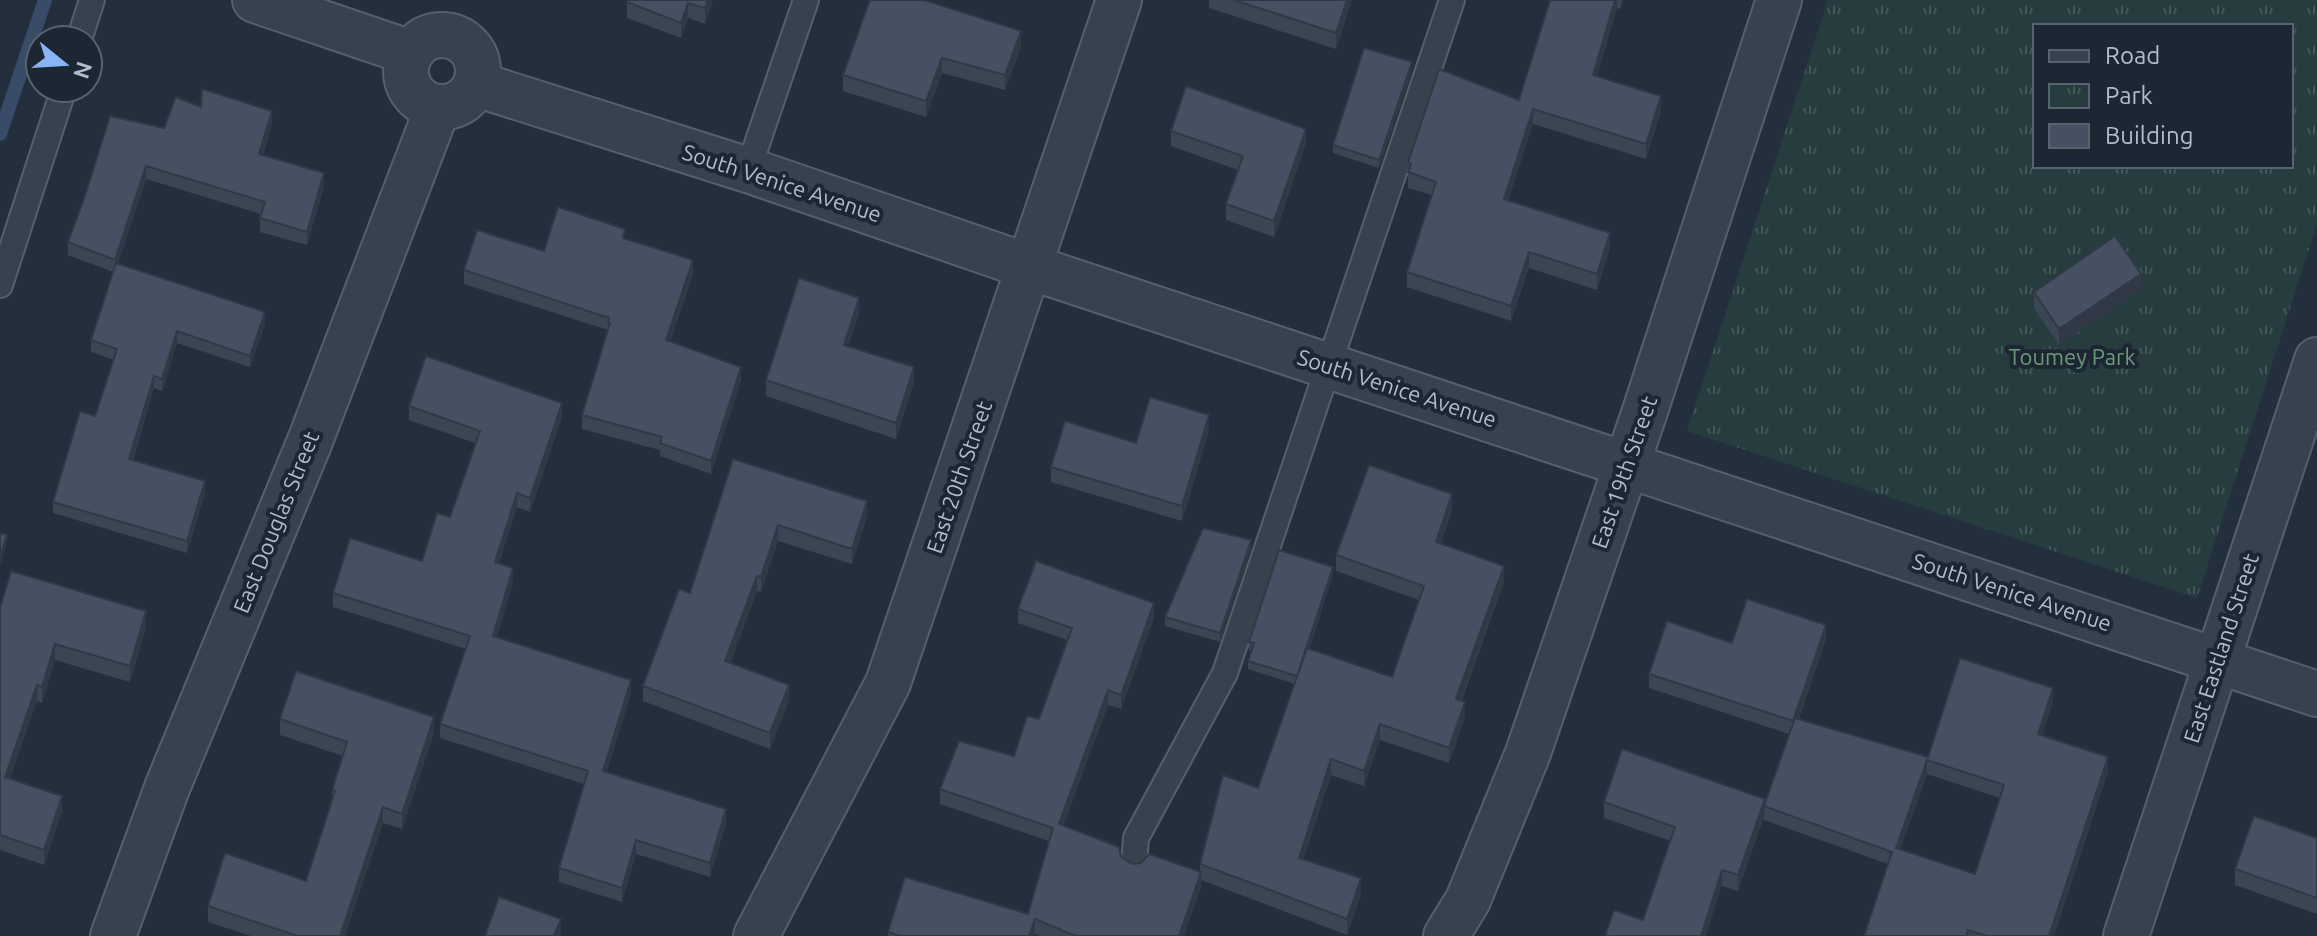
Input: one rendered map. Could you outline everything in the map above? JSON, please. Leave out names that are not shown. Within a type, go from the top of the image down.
[{"type":"street","points":[[255,0],[411,53]]},
{"type":"street","name":"East 20th Street","points":[[756,936],[888,683],[1119,0]]},
{"type":"street","name":"East 19th Street","points":[[1446,936],[1468,900],[1528,753],[1627,464],[1779,0]]},
{"type":"street","points":[[458,18],[464,42],[477,61],[476,84],[461,102],[438,107],[426,104],[417,97],[406,76],[411,53],[429,37],[441,35],[458,18]]},
{"type":"street","name":"South Venice Avenue","points":[[476,84],[748,170],[1030,267],[2317,694]]},
{"type":"street","name":"East Douglas Street","points":[[113,936],[167,788],[310,441],[438,107]]},
{"type":"street","name":"East Eastland Street","points":[[2126,936],[2317,360]]},
{"type":"lane","points":[[84,24],[92,0]]},
{"type":"lane","points":[[748,170],[806,0]]},
{"type":"lane","points":[[1134,864],[1136,838],[1225,673],[1452,0]]},
{"type":"lane","points":[[0,285],[59,104]]},
{"type":"green space","name":"Toumey Park","points":[[1828,0],[2317,0],[2317,224],[2197,598],[1687,431]]},
{"type":"building","points":[[628,0],[708,0],[705,8],[688,3],[681,23]]},
{"type":"building","points":[[870,0],[924,0],[1021,31],[1005,75],[942,58],[926,101],[843,75]]},
{"type":"building","points":[[1234,0],[1347,0],[1336,33]]},
{"type":"building","points":[[1550,0],[1615,0],[1593,75],[1661,96],[1646,144],[1533,109],[1504,199],[1610,233],[1597,274],[1529,252],[1511,306],[1407,272],[1436,182],[1408,172],[1411,164],[1408,163],[1439,69],[1519,100]]},
{"type":"building","points":[[1364,48],[1412,62],[1379,160],[1333,145]]},
{"type":"building","points":[[1186,86],[1306,129],[1274,221],[1226,204],[1243,156],[1171,131]]},
{"type":"building","points":[[202,89],[272,111],[259,154],[324,173],[307,232],[260,218],[265,202],[146,166],[115,260],[68,242],[110,116],[164,128],[176,97],[201,107]]},
{"type":"building","points":[[558,207],[625,229],[623,238],[693,260],[666,340],[741,367],[711,461],[660,443],[662,437],[582,415],[609,318],[464,270],[477,230],[544,251]]},
{"type":"building","points":[[2115,236],[2141,274],[2059,329],[2034,292]]},
{"type":"building","points":[[116,263],[265,312],[250,356],[177,331],[162,379],[154,376],[129,459],[205,481],[187,541],[53,502],[80,411],[95,416],[117,349],[91,340]]},
{"type":"building","points":[[799,278],[859,298],[844,345],[914,367],[896,423],[766,380]]},
{"type":"building","points":[[426,356],[562,403],[530,498],[517,493],[495,562],[513,568],[493,636],[631,680],[603,771],[726,809],[710,863],[636,840],[622,888],[559,868],[588,771],[440,724],[470,636],[333,593],[350,538],[422,561],[437,513],[450,517],[480,431],[409,406]]},
{"type":"building","points":[[1150,397],[1209,415],[1182,506],[1051,467],[1065,421],[1136,443]]},
{"type":"building","points":[[733,459],[867,501],[852,549],[778,525],[761,577],[757,576],[725,661],[789,685],[770,733],[643,686],[679,589],[690,593]]},
{"type":"building","points":[[1369,465],[1452,494],[1436,542],[1504,566],[1456,699],[1465,702],[1449,748],[1380,724],[1364,771],[1331,759],[1299,858],[1361,878],[1347,919],[1200,864],[1223,775],[1258,788],[1307,648],[1392,677],[1424,586],[1336,555]]},
{"type":"building","points":[[1203,528],[1251,540],[1220,633],[1165,617]]},
{"type":"building","points":[[0,533],[7,535],[0,558]]},
{"type":"building","points":[[1279,550],[1333,567],[1297,676],[1248,661],[1254,643],[1249,642]]},
{"type":"building","points":[[1036,561],[1154,603],[1121,695],[1108,690],[1059,824],[1119,847],[1121,857],[1132,864],[1141,863],[1149,854],[1201,872],[1179,936],[1076,936],[1035,919],[1029,936],[900,936],[888,932],[905,877],[1028,914],[1053,828],[940,789],[959,741],[1014,756],[1027,716],[1039,719],[1072,628],[1018,609]]},
{"type":"building","points":[[11,571],[146,611],[130,666],[55,644],[42,687],[37,685],[5,777],[62,796],[44,850],[0,835],[0,608]]},
{"type":"building","points":[[1747,599],[1826,625],[1793,721],[1649,674],[1667,621],[1732,643]]},
{"type":"building","points":[[1960,658],[2053,688],[2038,734],[2108,757],[2049,936],[1987,936],[1968,930],[1966,936],[1864,936],[1892,852],[1764,806],[1795,718],[1928,757]],"holes":[[[1927,760],[2004,785],[1975,874],[1896,848]]]},
{"type":"building","points":[[296,671],[434,717],[402,814],[383,807],[340,936],[298,936],[208,906],[225,853],[306,881],[347,742],[280,719]]},
{"type":"building","points":[[1622,749],[1765,799],[1738,875],[1722,870],[1701,936],[1605,936],[1614,910],[1643,920],[1675,827],[1604,802]]},
{"type":"building","points":[[2254,816],[2317,838],[2317,898],[2235,869]]},
{"type":"building","points":[[499,897],[561,919],[554,936],[485,936]]},
{"type":"waterway","points":[[0,134],[45,0]]}]
